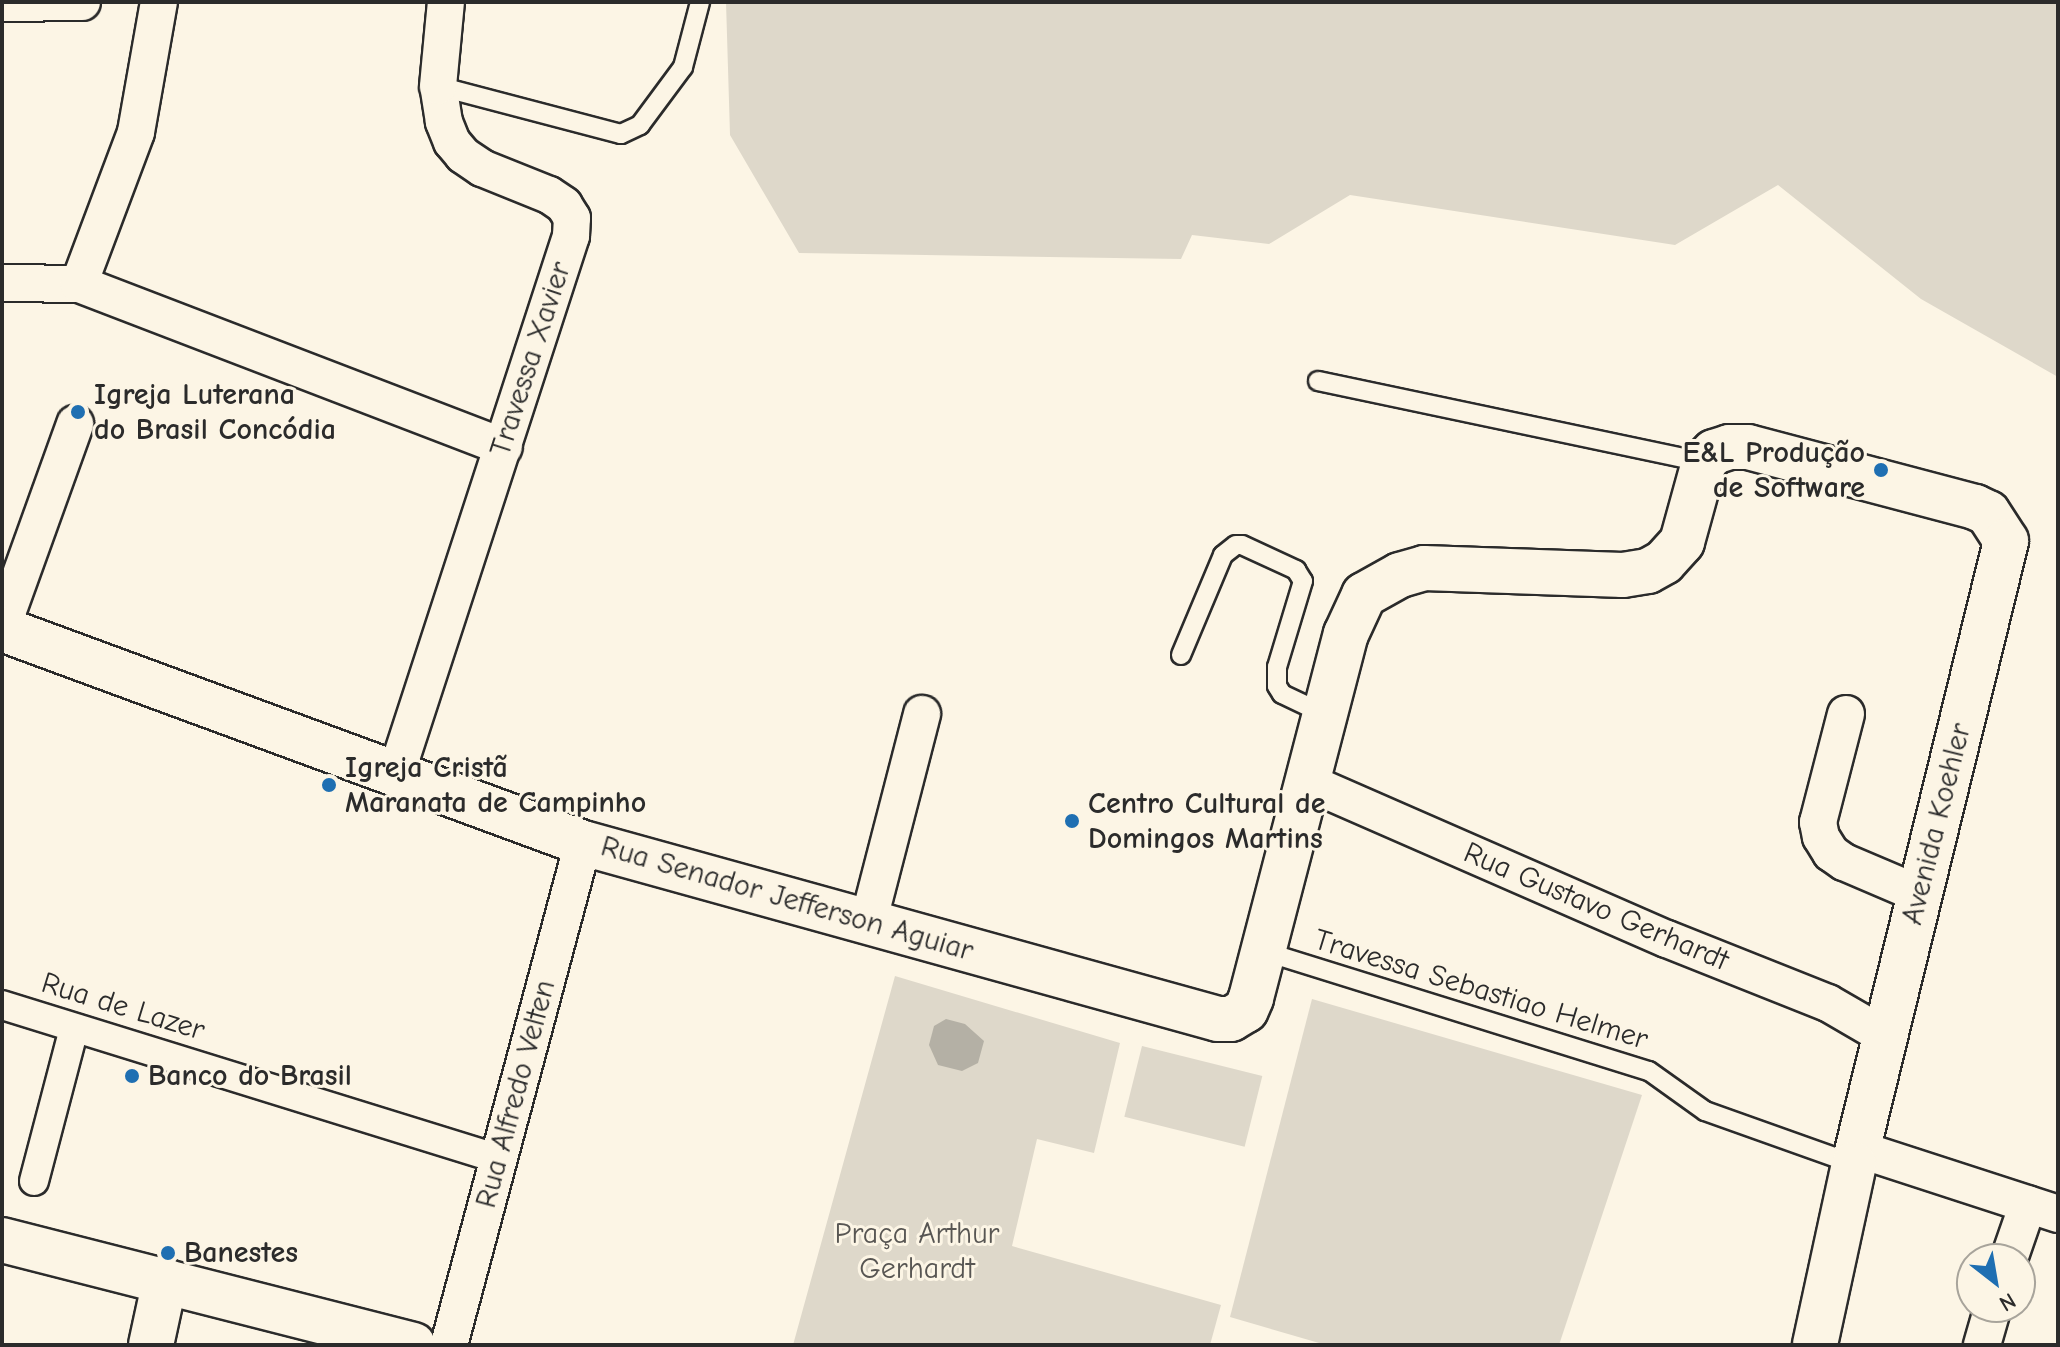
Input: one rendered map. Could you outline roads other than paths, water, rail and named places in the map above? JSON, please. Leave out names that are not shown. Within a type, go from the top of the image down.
[{"type":"street","points":[[2,3],[82,2]]},
{"type":"street","points":[[79,284],[136,132],[159,2]]},
{"type":"street","name":"Travessa Xavier","points":[[396,774],[571,236],[572,218],[564,205],[549,195],[482,168],[463,155],[452,142],[444,122],[438,86],[446,2]]},
{"type":"street","points":[[2,283],[79,284],[504,447]]},
{"type":"street","points":[[2,628],[75,424]]},
{"type":"street","name":"Avenida Koehler","points":[[1704,462],[1714,452],[1729,447],[1748,447],[1975,507],[1988,513],[2006,541],[1856,1156],[1815,1345]]},
{"type":"street","points":[[1263,951],[1305,781],[1346,634],[1364,595],[1400,575],[1424,568],[1623,575],[1648,571],[1664,562],[1682,542],[1704,462]]},
{"type":"street","name":"Rua Senador Jefferson Aguiar","points":[[2,628],[583,843],[1218,1019],[1231,1019],[1246,1010],[1263,951]]},
{"type":"street","points":[[868,923],[922,714]]},
{"type":"street","points":[[1846,714],[1818,822],[1821,837],[1831,853],[1844,862],[1919,894]]},
{"type":"street","name":"Rua Gustavo Gerhardt","points":[[1305,781],[1667,939],[1828,1003],[1885,1036]]},
{"type":"street","name":"Rua Alfredo Velten","points":[[449,1345],[583,843]]},
{"type":"street","name":"Rua de Lazer","points":[[2,1005],[499,1159]]},
{"type":"street","points":[[34,1181],[74,1028]]},
{"type":"street","points":[[1856,1156],[2043,1209],[2020,1243]]},
{"type":"street","points":[[2,1240],[413,1345]]},
{"type":"street","points":[[151,1345],[165,1280]]},
{"type":"street","points":[[1982,1345],[1988,1323]]},
{"type":"lane","points":[[438,86],[621,134],[640,125],[683,67],[696,6]]},
{"type":"lane","points":[[1318,381],[1704,462]]},
{"type":"lane","points":[[1181,655],[1223,555],[1236,545],[1242,545],[1296,570],[1303,581],[1277,667],[1277,686],[1282,694],[1324,714]]},
{"type":"lane","name":"Travessa Sebastiao Helmer","points":[[1263,951],[1649,1071],[1705,1111],[1856,1156]]},
{"type":"place","name":"Igreja Luterana do Brasil Concódia","points":[[78,412]]},
{"type":"place","name":"E&L Produção de Software","points":[[1881,470]]},
{"type":"place","name":"Igreja Cristã Maranata de Campinho","points":[[329,785]]},
{"type":"place","name":"Centro Cultural de Domingos Martins","points":[[1072,821]]},
{"type":"place","name":"Banco do Brasil","points":[[132,1076]]},
{"type":"place","name":"Banestes","points":[[168,1253]]},
{"type":"park label","name":"Praça Arthur Gerhardt","points":[[917,1251]]}]
